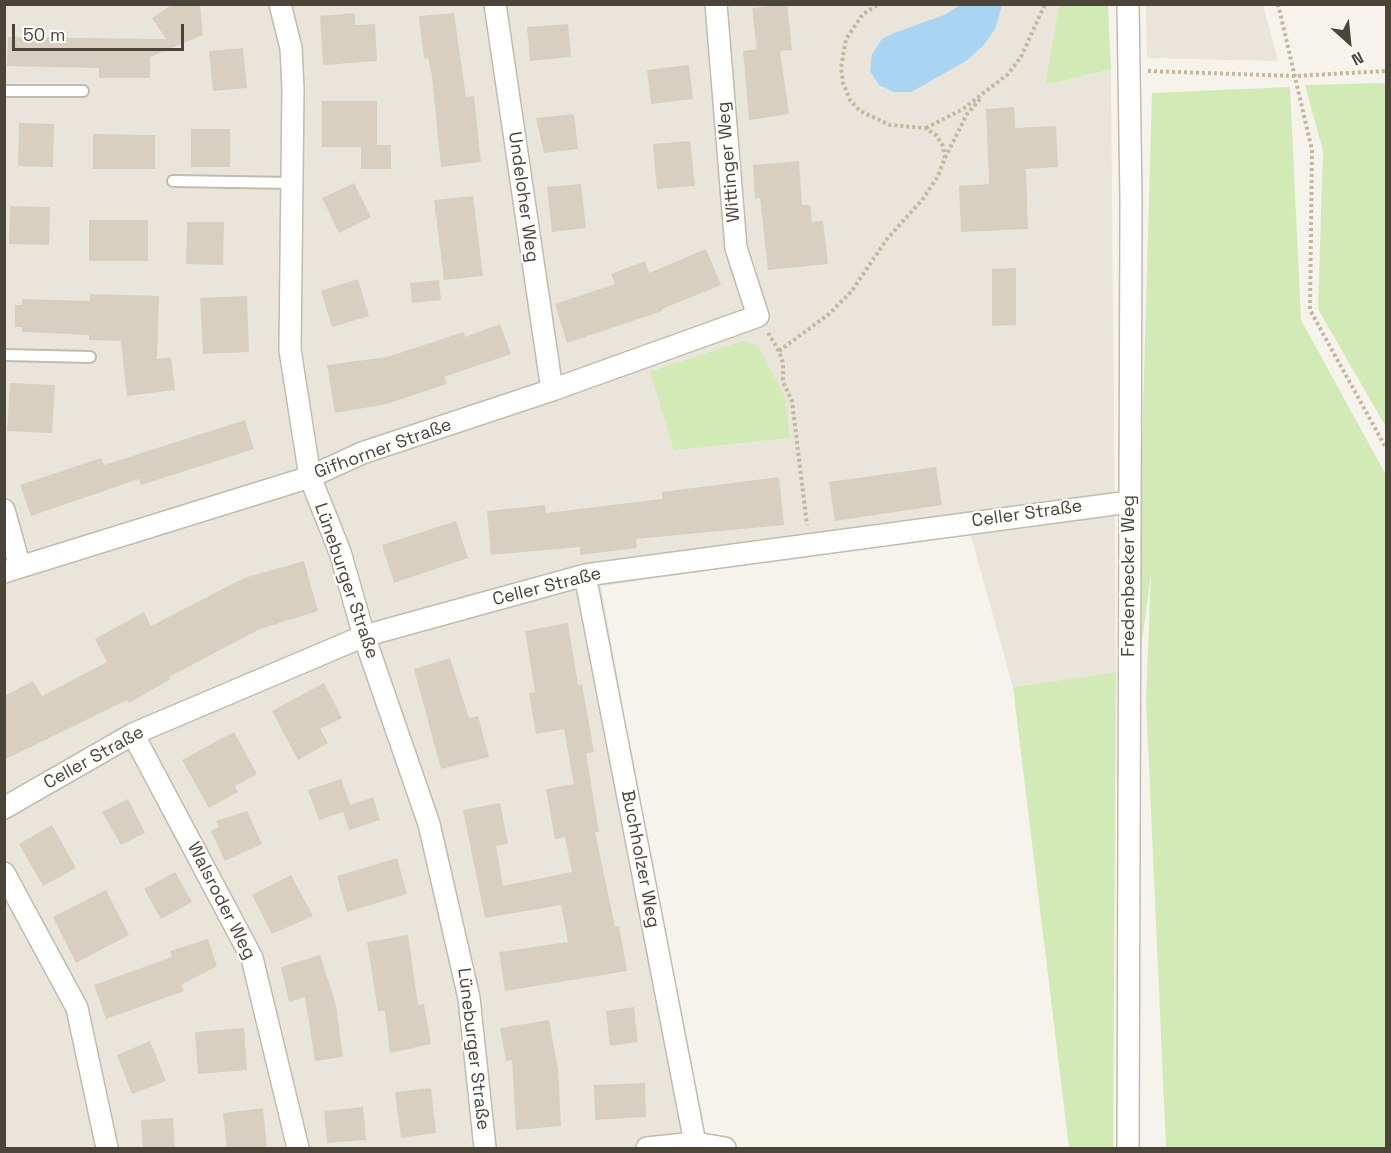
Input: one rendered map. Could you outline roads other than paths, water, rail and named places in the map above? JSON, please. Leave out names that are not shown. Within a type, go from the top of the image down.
[{"type":"street","name":"Lüneburger Straße","points":[[280,4],[292,67],[290,350],[310,477],[339,552],[364,636],[429,824],[448,900],[473,1029],[485,1149]]},
{"type":"street","name":"Undeloher Weg","points":[[495,4],[552,390]]},
{"type":"street","name":"Wittinger Weg","points":[[716,4],[736,248],[758,316]]},
{"type":"street","name":"Fredenbecker Weg","points":[[1128,4],[1130,70],[1128,1149]]},
{"type":"street","name":"Gifhorner Straße","points":[[12,570],[310,477],[362,453],[552,390],[758,316]]},
{"type":"street","name":"Celler Straße","points":[[4,808],[134,734],[364,636],[585,575],[1129,502]]},
{"type":"street","points":[[4,510],[12,570]]},
{"type":"street","name":"Buchholzer Weg","points":[[585,575],[695,1143]]},
{"type":"street","name":"Walsroder Weg","points":[[134,734],[252,958],[298,1149]]},
{"type":"street","points":[[4,873],[77,1008],[107,1149]]},
{"type":"street","points":[[647,1149],[695,1143],[725,1149]]},
{"type":"lane","points":[[4,91],[83,91]]},
{"type":"lane","points":[[173,181],[292,183]]},
{"type":"lane","points":[[4,355],[90,357]]},
{"type":"water","points":[[962,4],[1002,5],[995,29],[983,46],[966,61],[911,92],[894,92],[879,85],[870,71],[872,54],[882,39],[944,15]]}]
